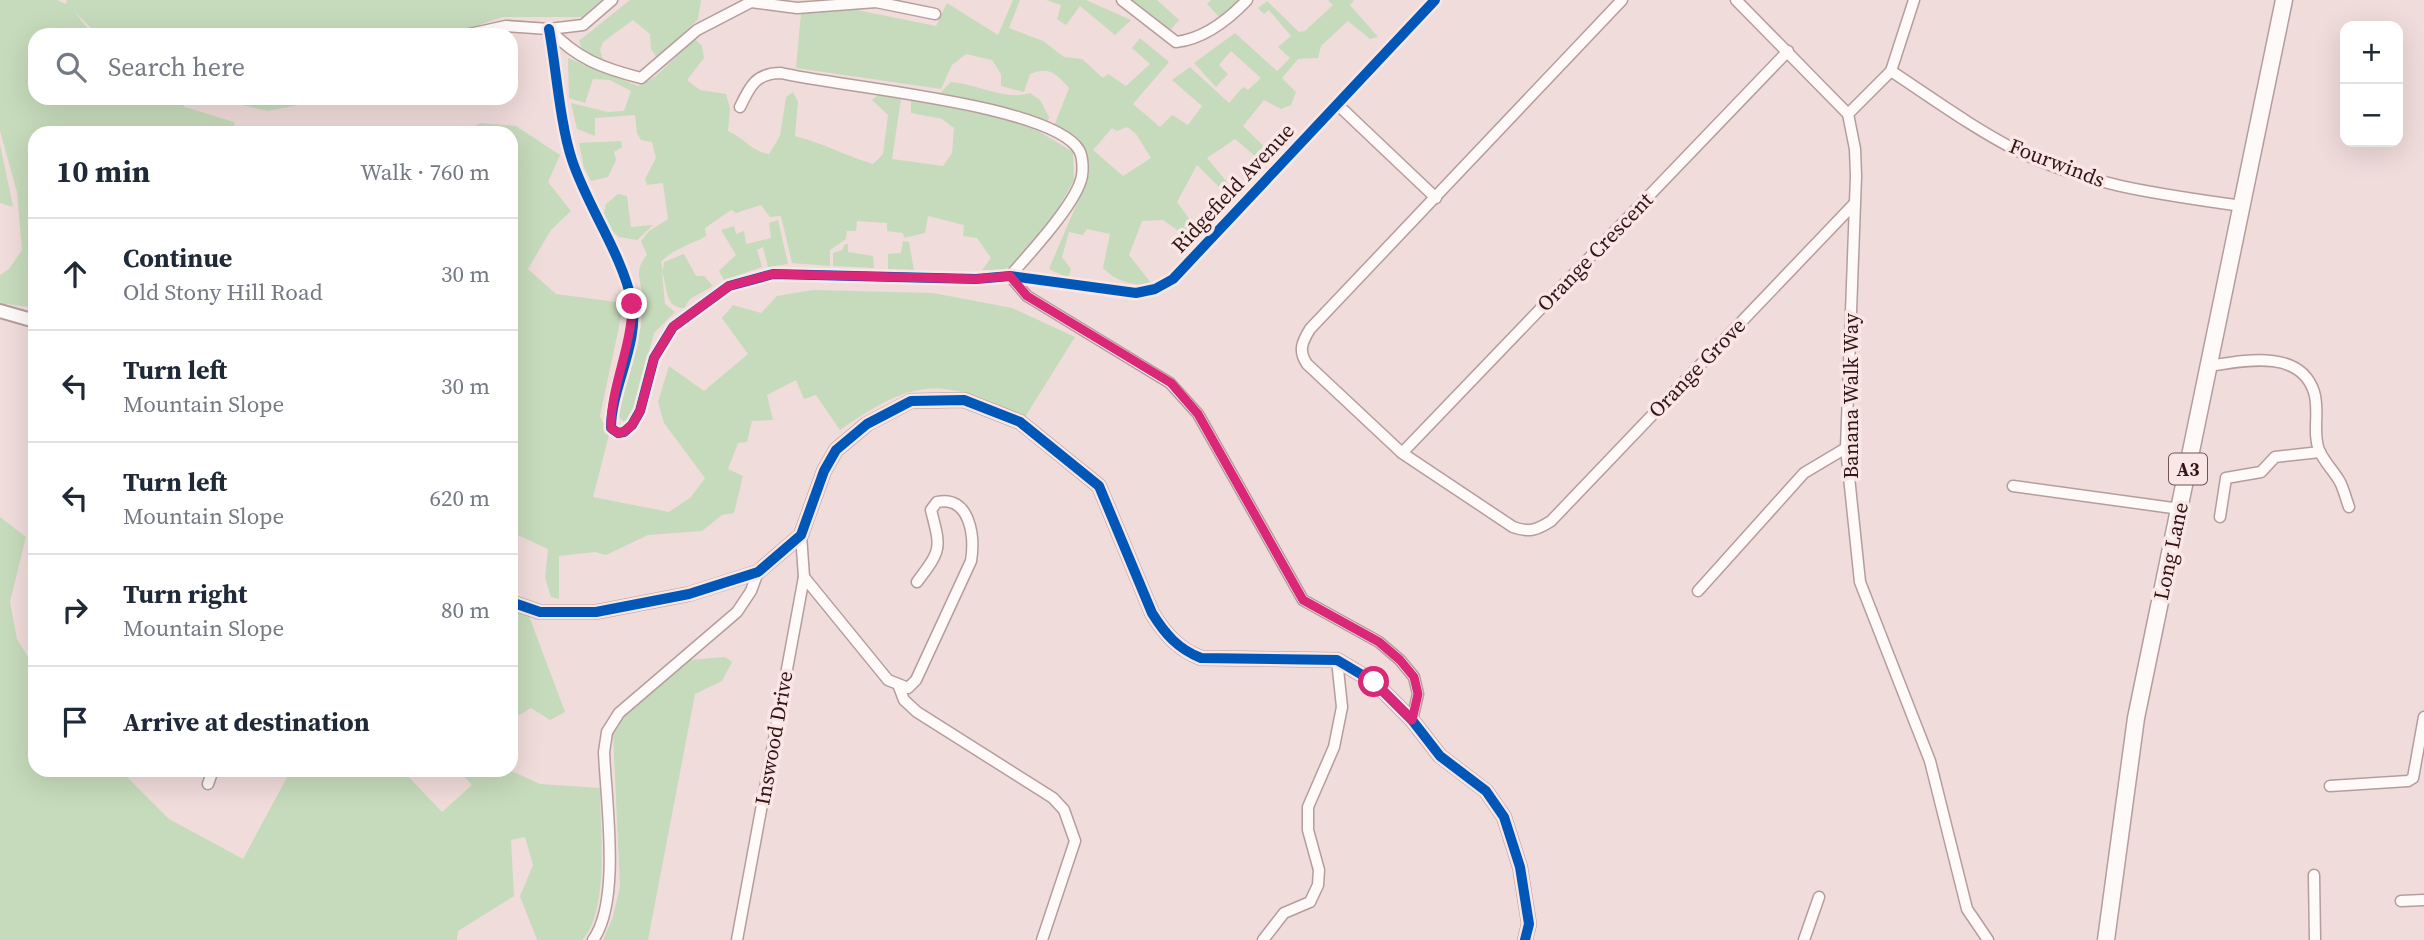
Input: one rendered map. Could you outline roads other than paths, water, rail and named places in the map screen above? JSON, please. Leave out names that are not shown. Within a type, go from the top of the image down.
[{"type":"main road","name":"Long Lane","points":[[2106,940],[2136,718],[2284,0]]},
{"type":"street","points":[[497,28],[506,26],[549,29],[583,25],[612,0]]},
{"type":"street","points":[[1122,0],[1176,42],[1192,40],[1235,13],[1247,0]]},
{"type":"street","name":"Ridgefield Avenue","points":[[549,29],[571,159],[623,275],[632,304],[624,366],[611,418],[611,428],[618,433],[624,432],[632,425],[640,411],[654,358],[673,327],[729,286],[773,274],[976,279],[1010,276],[1136,293],[1155,289],[1173,279],[1435,0]]},
{"type":"street","points":[[1402,453],[1307,364],[1301,348],[1310,329],[1622,0]]},
{"type":"street","points":[[1735,0],[1848,114],[1891,71],[1914,0]]},
{"type":"street","points":[[549,29],[570,51],[607,69],[641,78],[697,30],[751,2],[797,8],[876,2],[935,14]]},
{"type":"street","name":"Orange Crescent","points":[[1402,453],[1787,51]]},
{"type":"street","name":"Fourwinds","points":[[1891,71],[1969,123],[2019,152],[2081,176],[2147,193],[2242,206]]},
{"type":"street","points":[[740,107],[750,85],[757,78],[782,73],[978,106],[1029,120],[1078,149],[1083,163],[1082,179],[1057,220],[1010,276],[1027,296],[1171,383],[1198,414],[1303,600],[1379,642],[1400,660],[1414,677],[1418,694],[1412,720]]},
{"type":"street","points":[[1338,105],[1436,198]]},
{"type":"street","name":"Banana Walk Way","points":[[1848,114],[1856,149],[1846,448],[1860,582],[1930,761],[1967,909],[1988,940]]},
{"type":"street","name":"Orange Grove","points":[[1402,453],[1513,527],[1523,531],[1537,530],[1551,521],[1854,204]]},
{"type":"street","points":[[0,311],[28,319]]},
{"type":"street","points":[[2209,366],[2257,359],[2281,362],[2301,374],[2314,391],[2315,435],[2320,452],[2340,482],[2349,507]]},
{"type":"street","points":[[518,604],[540,612],[596,611],[689,594],[758,572],[801,535],[824,471],[836,450],[867,424],[911,401],[964,400],[1020,422],[1099,486],[1152,613],[1174,642],[1202,658],[1337,660],[1374,682],[1412,720],[1440,756],[1486,791],[1504,817],[1520,867],[1529,924],[1525,940]]},
{"type":"street","points":[[1698,591],[1804,473],[1846,448]]},
{"type":"street","points":[[2220,517],[2226,478],[2261,472],[2275,457],[2320,452]]},
{"type":"street","points":[[2013,486],[2180,509]]},
{"type":"street","points":[[804,577],[888,680],[899,687],[908,688],[916,680],[971,561],[974,545],[968,518],[960,505],[949,499],[937,502],[930,510],[939,540],[937,555],[917,582]]},
{"type":"street","name":"Inswood Drive","points":[[737,940],[804,577],[801,535]]},
{"type":"street","points":[[593,940],[605,915],[610,891],[604,752],[607,732],[619,713],[737,612],[751,592],[758,572]]},
{"type":"street","points":[[1264,940],[1284,913],[1310,902],[1318,885],[1319,870],[1308,830],[1308,807],[1334,747],[1342,707],[1337,660]]},
{"type":"street","points":[[899,687],[904,700],[917,712],[1053,798],[1064,810],[1075,841],[1042,940]]},
{"type":"street","points":[[2330,786],[2408,781],[2413,778],[2424,717]]},
{"type":"street","points":[[208,784],[210,777]]},
{"type":"street","points":[[2314,875],[2315,940]]},
{"type":"street","points":[[1804,940],[1819,897]]},
{"type":"street","points":[[2401,901],[2424,901]]}]
